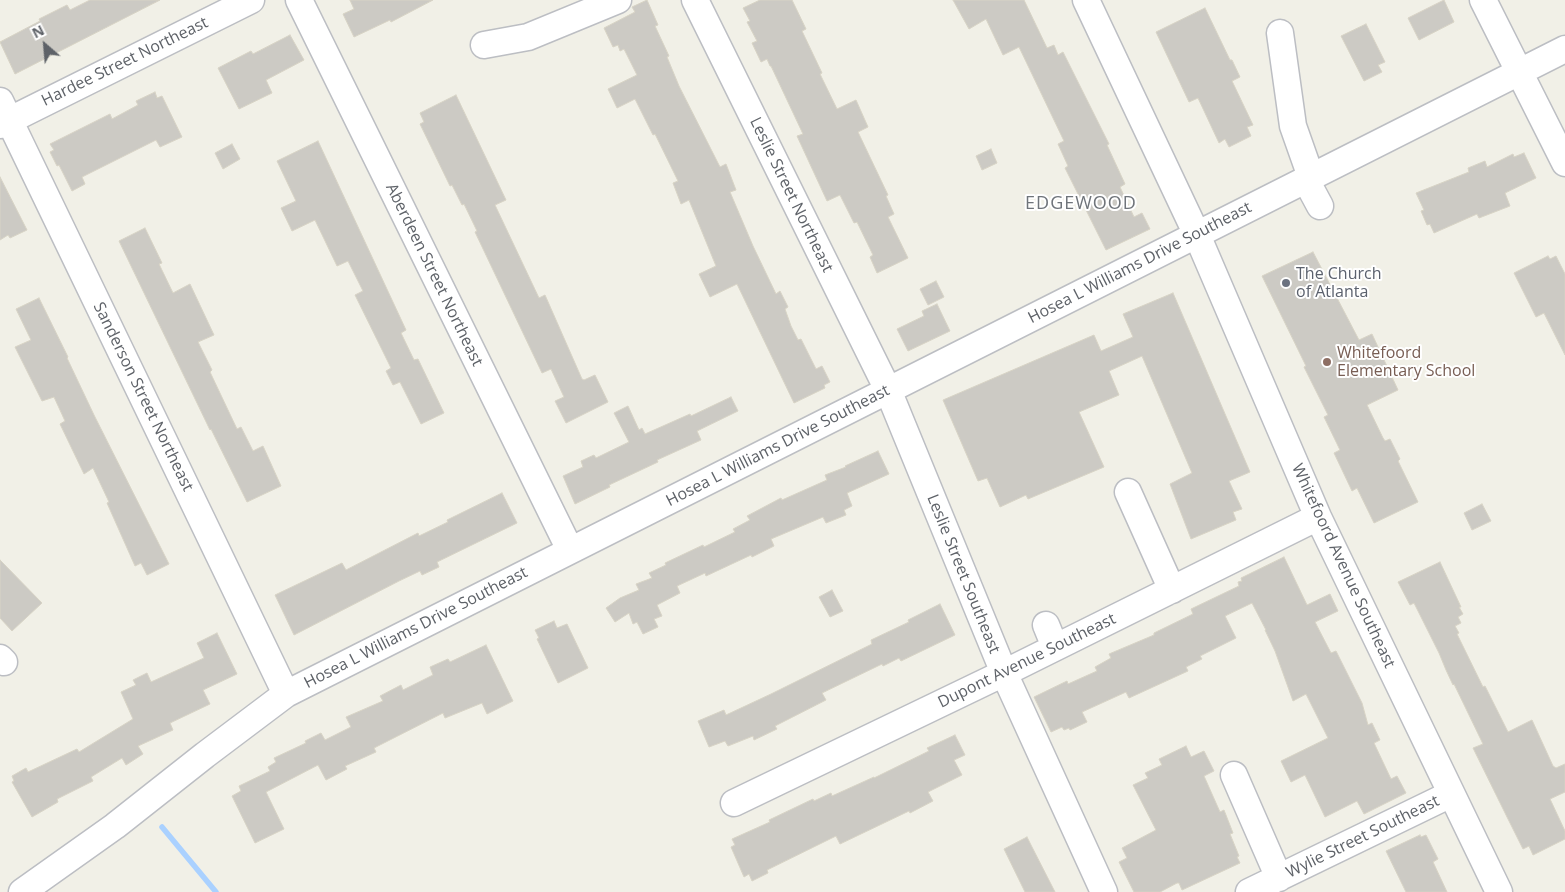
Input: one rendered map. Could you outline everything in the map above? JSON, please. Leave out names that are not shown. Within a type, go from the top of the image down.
[{"type":"street","name":"Hardee Street Northeast","points":[[3,115],[251,0]]},
{"type":"street","name":"Aberdeen Street Northeast","points":[[299,0],[570,550]]},
{"type":"street","points":[[484,45],[528,37],[618,0]]},
{"type":"street","name":"Leslie Street Northeast","points":[[694,0],[888,390]]},
{"type":"street","name":"Whitefoord Avenue Southeast","points":[[1086,0],[1197,235],[1318,517],[1499,892]]},
{"type":"street","points":[[1483,0],[1565,163]]},
{"type":"street","points":[[1280,33],[1293,126],[1308,178],[1320,206]]},
{"type":"street","name":"Hosea L Williams Drive Southeast","points":[[22,892],[116,826],[286,694],[1565,49]]},
{"type":"street","name":"Sanderson Street Northeast","points":[[3,115],[286,694]]},
{"type":"street","name":"Leslie Street Southeast","points":[[888,390],[1004,673],[1104,892]]},
{"type":"street","points":[[1128,492],[1172,590]]},
{"type":"street","name":"Dupont Avenue Southeast","points":[[734,803],[1004,673],[1051,636],[1172,590],[1318,517]]},
{"type":"street","points":[[1234,774],[1279,878]]},
{"type":"street","name":"Wylie Street Southeast","points":[[1248,892],[1451,794]]},
{"type":"building","points":[[90,0],[160,0],[15,74],[0,42],[67,5],[70,10]]},
{"type":"building","points":[[350,0],[433,0],[391,22],[390,20],[354,37],[343,14],[354,9]]},
{"type":"building","points":[[647,0],[658,25],[655,26],[669,56],[667,57],[679,86],[720,167],[726,164],[736,190],[730,192],[776,294],[780,291],[788,307],[785,309],[791,326],[798,340],[801,339],[816,369],[822,366],[830,382],[824,385],[825,388],[794,403],[737,284],[710,297],[699,274],[716,266],[689,200],[681,204],[673,183],[678,181],[635,99],[617,108],[608,89],[637,75],[624,49],[620,51],[618,45],[613,47],[604,28],[635,12],[632,7]]},
{"type":"building","points":[[760,0],[792,0],[806,29],[802,31],[837,109],[856,100],[868,127],[858,132],[888,195],[886,196],[894,214],[888,217],[908,258],[877,273],[870,257],[873,255],[857,222],[854,223],[840,195],[827,201],[797,136],[803,134],[771,66],[767,59],[761,62],[752,43],[757,41],[747,22],[750,21],[743,8]]},
{"type":"building","points":[[953,0],[1024,0],[1047,48],[1054,45],[1058,55],[1063,52],[1109,144],[1107,145],[1125,184],[1120,187],[1134,217],[1142,213],[1150,229],[1106,250],[1065,168],[1068,166],[1058,144],[1064,141],[1019,47],[1003,55],[986,19],[969,29]]},
{"type":"building","points":[[1444,0],[1454,22],[1419,40],[1408,18]]},
{"type":"building","points":[[1205,8],[1240,77],[1232,81],[1253,125],[1247,127],[1251,136],[1229,147],[1225,139],[1219,143],[1198,98],[1189,102],[1156,32]]},
{"type":"building","points":[[1366,24],[1385,62],[1378,65],[1382,72],[1364,81],[1341,36]]},
{"type":"building","points":[[290,35],[304,60],[266,80],[272,93],[239,109],[218,68],[251,51],[253,54]]},
{"type":"building","points":[[155,92],[157,98],[162,96],[182,137],[160,147],[156,140],[82,177],[85,184],[72,191],[50,152],[54,150],[50,144],[110,114],[112,119],[138,105],[136,101]]},
{"type":"building","points":[[456,95],[506,200],[495,205],[539,298],[545,295],[582,379],[584,380],[595,375],[608,402],[566,423],[555,401],[564,397],[551,369],[542,373],[475,232],[477,231],[464,204],[462,205],[452,185],[450,186],[420,124],[424,122],[420,113]]},
{"type":"building","points":[[318,141],[406,330],[401,333],[414,360],[418,359],[444,413],[421,424],[400,382],[393,385],[386,371],[391,368],[355,295],[363,291],[348,261],[337,266],[315,220],[292,231],[281,208],[296,201],[277,161]]},
{"type":"building","points":[[232,144],[240,159],[223,169],[215,153]]},
{"type":"building","points":[[991,149],[997,163],[982,170],[976,156]]},
{"type":"building","points":[[1524,153],[1536,178],[1505,193],[1510,206],[1479,218],[1477,214],[1434,233],[1430,224],[1427,225],[1421,211],[1424,210],[1416,193],[1469,172],[1468,168],[1485,161],[1487,167],[1513,154],[1514,157]]},
{"type":"building","points":[[0,177],[27,230],[10,238],[8,235],[0,240]]},
{"type":"building","points":[[145,228],[162,263],[159,264],[173,293],[190,284],[214,335],[198,342],[212,370],[210,372],[237,429],[241,427],[253,451],[263,446],[281,486],[247,502],[210,430],[119,241]]},
{"type":"building","points":[[1313,252],[1359,340],[1372,334],[1398,390],[1367,405],[1385,441],[1390,439],[1400,459],[1398,461],[1418,502],[1374,523],[1357,488],[1352,491],[1334,453],[1340,450],[1324,417],[1328,415],[1262,276]]},
{"type":"building","points":[[1548,256],[1550,259],[1556,256],[1565,274],[1565,355],[1544,313],[1536,317],[1514,273]]},
{"type":"building","points":[[936,281],[944,297],[928,305],[920,289]]},
{"type":"building","points":[[1173,293],[1250,472],[1229,481],[1242,509],[1233,512],[1236,520],[1191,539],[1170,484],[1192,473],[1142,356],[1109,371],[1119,395],[1079,412],[1104,467],[1028,499],[1026,495],[1000,507],[987,478],[978,481],[943,400],[1094,335],[1101,351],[1133,337],[1123,314]]},
{"type":"building","points":[[39,298],[94,415],[169,564],[147,575],[141,563],[135,566],[93,468],[84,474],[60,424],[65,421],[54,397],[42,401],[15,347],[31,340],[16,309]]},
{"type":"building","points":[[937,304],[950,331],[908,351],[897,329],[924,316],[922,311]]},
{"type":"building","points":[[731,397],[738,411],[697,431],[701,440],[657,460],[658,462],[609,485],[610,487],[575,504],[563,476],[583,467],[581,461],[594,455],[596,458],[629,442],[614,413],[628,406],[639,430],[642,428],[645,434],[690,414],[691,416]]},
{"type":"building","points":[[878,451],[889,474],[847,493],[852,506],[844,510],[846,515],[826,523],[823,517],[771,539],[774,546],[752,557],[751,555],[706,576],[705,573],[677,586],[680,593],[657,605],[662,616],[654,619],[658,627],[643,634],[637,622],[633,624],[629,613],[615,622],[606,608],[620,598],[639,590],[636,584],[652,578],[649,573],[666,565],[665,563],[735,532],[733,529],[750,520],[747,516],[781,498],[782,500],[827,480],[825,475]]},
{"type":"building","points":[[502,493],[517,523],[437,562],[439,567],[422,575],[420,571],[294,635],[275,595],[342,563],[346,570],[418,533],[419,536],[448,522],[447,520]]},
{"type":"building","points":[[1482,504],[1491,521],[1472,530],[1464,513]]},
{"type":"building","points":[[1284,557],[1307,605],[1330,594],[1338,611],[1315,622],[1331,653],[1336,651],[1362,703],[1368,725],[1372,723],[1380,740],[1374,743],[1391,779],[1397,776],[1406,793],[1364,814],[1357,801],[1325,817],[1305,775],[1291,782],[1281,761],[1328,738],[1306,694],[1293,701],[1275,651],[1252,603],[1225,616],[1236,638],[1200,656],[1202,659],[1186,667],[1188,671],[1129,698],[1126,692],[1082,712],[1087,722],[1070,730],[1069,728],[1064,730],[1062,727],[1051,732],[1034,697],[1067,681],[1068,684],[1097,671],[1095,667],[1111,658],[1109,654],[1154,635],[1154,633],[1193,614],[1191,609],[1239,586],[1238,582],[1242,581],[1241,578]]},
{"type":"building","points":[[0,560],[42,603],[12,631],[0,618]]},
{"type":"building","points":[[1440,562],[1463,614],[1458,617],[1461,623],[1455,626],[1459,633],[1457,634],[1508,732],[1532,720],[1553,766],[1556,768],[1565,764],[1565,792],[1550,799],[1565,831],[1565,839],[1533,855],[1529,846],[1523,849],[1507,817],[1473,748],[1483,744],[1414,603],[1410,605],[1398,582]]},
{"type":"building","points":[[832,590],[843,611],[830,617],[819,597]]},
{"type":"building","points":[[940,604],[955,635],[901,661],[899,658],[883,666],[882,664],[822,693],[826,700],[775,726],[777,729],[754,740],[753,736],[728,746],[725,741],[709,747],[698,721],[724,710],[726,715],[771,694],[872,644],[871,640],[909,622],[908,620]]},
{"type":"building","points":[[554,621],[557,628],[567,624],[588,668],[558,683],[537,639],[539,638],[535,630]]},
{"type":"building","points":[[217,633],[237,674],[203,690],[210,704],[170,723],[173,730],[138,746],[143,754],[126,765],[122,758],[91,777],[93,781],[57,799],[58,802],[32,817],[12,782],[14,781],[12,776],[26,768],[28,772],[77,749],[79,752],[133,719],[121,692],[136,685],[133,680],[147,673],[151,682],[204,658],[197,643]]},
{"type":"building","points":[[486,645],[513,701],[487,714],[482,703],[445,718],[443,713],[374,748],[376,752],[345,766],[347,769],[326,780],[318,765],[266,792],[284,829],[255,843],[232,796],[241,791],[239,786],[270,771],[268,767],[276,762],[274,758],[306,743],[305,741],[321,733],[325,740],[351,727],[346,717],[383,701],[380,696],[401,685],[403,690],[433,675],[430,667],[448,659],[450,662]]},
{"type":"building","points":[[955,735],[965,755],[954,760],[962,775],[928,792],[933,801],[840,844],[836,836],[767,870],[768,873],[752,881],[749,874],[744,877],[731,847],[735,845],[732,839],[770,822],[769,820],[813,799],[814,801],[831,793],[832,796],[874,778],[929,751],[927,748]]},
{"type":"building","points":[[1186,746],[1191,757],[1204,751],[1214,771],[1204,776],[1220,812],[1224,810],[1233,833],[1230,834],[1240,863],[1182,890],[1179,883],[1177,883],[1160,892],[1134,892],[1119,862],[1127,858],[1122,848],[1156,830],[1133,785],[1148,778],[1145,773],[1162,765],[1159,759]]},
{"type":"building","points":[[1420,835],[1421,837],[1426,835],[1438,859],[1433,862],[1447,892],[1406,892],[1386,851]]},
{"type":"building","points":[[1027,837],[1055,892],[1025,892],[1004,849]]},
{"type":"waterway","points":[[162,827],[216,892]]},
{"type":"place","name":"The Church of Atlanta","points":[[1286,283]]},
{"type":"place","name":"Whitefoord Elementary School","points":[[1327,362]]},
{"type":"district","name":"EDGEWOOD","points":[[1081,204]]}]
